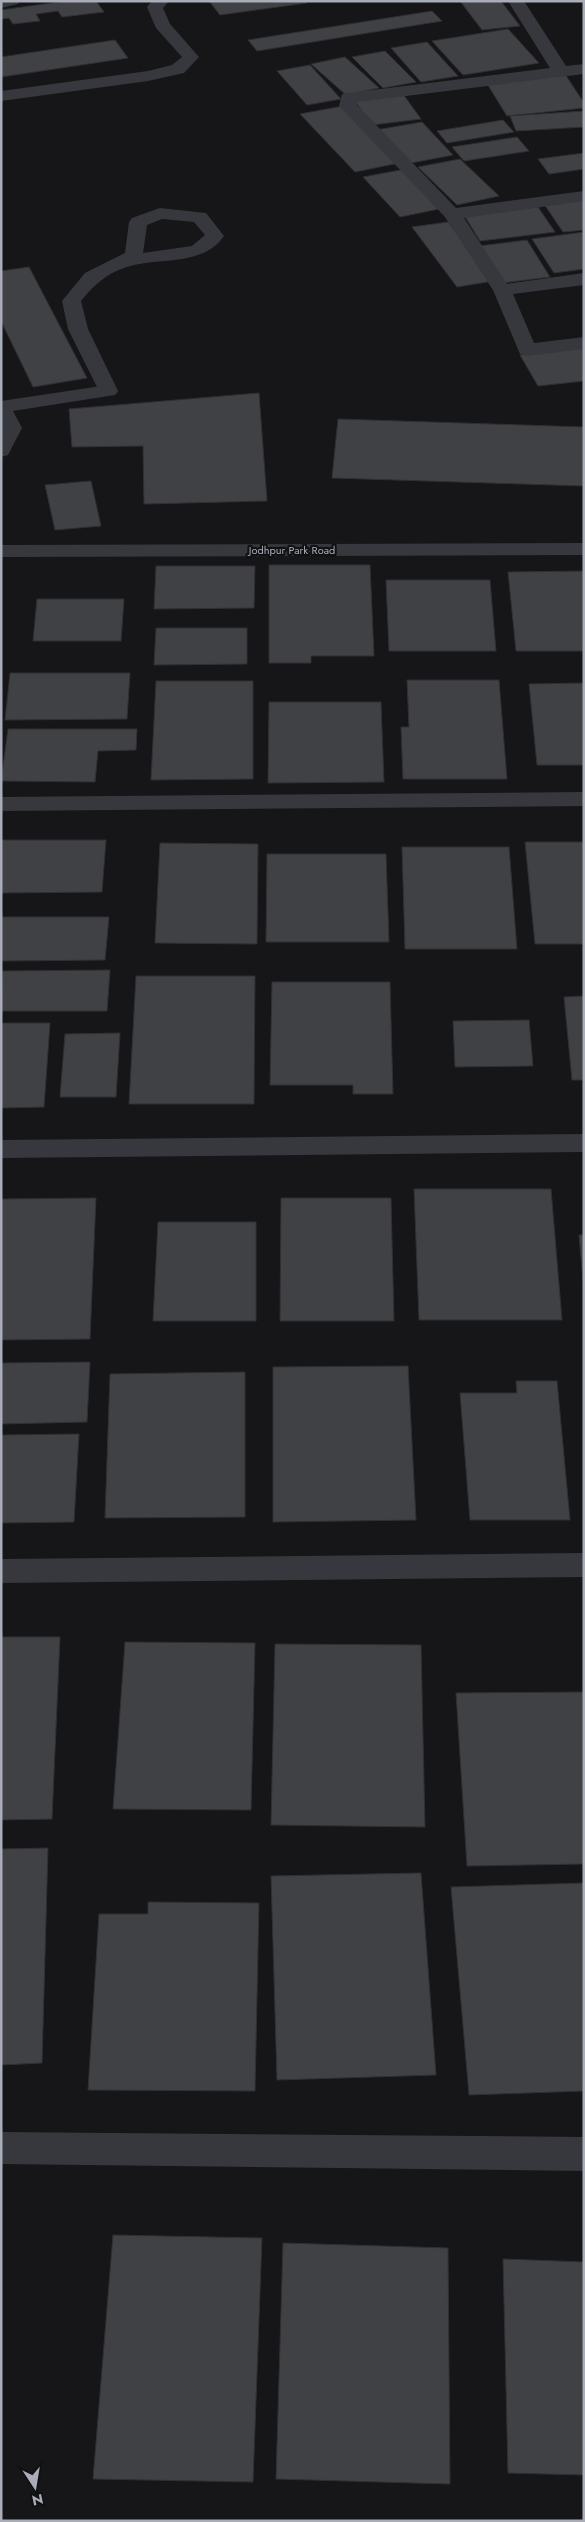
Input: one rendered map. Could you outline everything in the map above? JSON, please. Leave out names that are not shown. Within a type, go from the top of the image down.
[{"type":"street","points":[[1,3],[12,1]]},
{"type":"street","points":[[1,96],[148,76],[178,70],[191,58],[162,25],[155,8],[162,1]]},
{"type":"street","points":[[516,1],[561,72]]},
{"type":"street","points":[[584,69],[348,98],[348,106],[452,214],[502,290],[527,350],[584,343]]},
{"type":"street","points":[[452,214],[584,196]]},
{"type":"street","points":[[1,451],[12,428],[1,407],[108,391],[78,329],[71,301],[93,276],[130,260]]},
{"type":"street","points":[[502,290],[584,279]]},
{"type":"street","name":"Jodhpur Park Road","points":[[1,551],[584,549]]},
{"type":"street","points":[[1,804],[584,799]]},
{"type":"street","points":[[1,1149],[584,1142]]},
{"type":"street","points":[[1,1571],[584,1564]]},
{"type":"street","points":[[1,2148],[584,2154]]},
{"type":"building","points":[[66,1],[96,1],[104,12],[62,17],[58,11],[36,14],[40,21],[13,24],[9,18],[1,19],[1,10]]},
{"type":"building","points":[[209,1],[306,1],[307,3],[220,15]]},
{"type":"building","points":[[460,1],[501,1],[520,26],[482,30]]},
{"type":"building","points":[[432,11],[442,21],[257,51],[248,40]]},
{"type":"building","points":[[508,29],[539,63],[463,75],[432,41]]},
{"type":"building","points":[[115,40],[128,58],[1,77],[1,57]]},
{"type":"building","points":[[427,42],[458,76],[421,82],[391,48]]},
{"type":"building","points":[[385,51],[416,82],[383,88],[352,57]]},
{"type":"building","points":[[345,57],[379,88],[346,95],[311,64]]},
{"type":"building","points":[[310,65],[341,99],[307,105],[277,71]]},
{"type":"building","points":[[565,74],[584,103],[584,108],[507,116],[486,82]]},
{"type":"building","points":[[403,94],[421,119],[372,125],[355,101]]},
{"type":"building","points":[[343,106],[399,163],[355,172],[300,114]]},
{"type":"building","points":[[584,111],[584,127],[516,131],[510,116]]},
{"type":"building","points":[[503,120],[514,132],[447,143],[437,131]]},
{"type":"building","points":[[422,122],[453,155],[406,164],[376,130]]},
{"type":"building","points":[[517,137],[529,151],[464,161],[452,147]]},
{"type":"building","points":[[584,153],[584,169],[549,174],[538,159]]},
{"type":"building","points":[[460,159],[499,196],[457,205],[418,167]]},
{"type":"building","points":[[406,169],[444,208],[400,217],[363,177]]},
{"type":"building","points":[[584,199],[584,230],[563,232],[544,204]]},
{"type":"building","points":[[538,207],[555,232],[480,241],[464,215]]},
{"type":"building","points":[[448,222],[493,281],[457,287],[412,227]]},
{"type":"building","points":[[584,232],[584,269],[554,273],[532,239]]},
{"type":"building","points":[[527,240],[550,277],[502,283],[479,246]]},
{"type":"building","points":[[29,267],[87,378],[33,387],[1,321],[1,271]]},
{"type":"building","points":[[584,348],[584,381],[538,386],[520,355]]},
{"type":"building","points":[[259,393],[267,501],[144,504],[143,446],[72,447],[69,409]]},
{"type":"building","points":[[338,419],[584,427],[584,486],[332,478]]},
{"type":"building","points":[[91,481],[101,526],[55,530],[45,485]]},
{"type":"building","points":[[269,565],[370,565],[374,656],[311,656],[311,663],[269,663]]},
{"type":"building","points":[[156,566],[255,566],[254,608],[154,609]]},
{"type":"building","points":[[584,571],[584,651],[516,651],[508,572]]},
{"type":"building","points":[[386,580],[490,580],[496,651],[389,651]]},
{"type":"building","points":[[37,599],[124,599],[121,641],[33,641]]},
{"type":"building","points":[[156,628],[247,628],[247,664],[154,665]]},
{"type":"building","points":[[10,673],[130,673],[127,719],[5,720]]},
{"type":"building","points":[[407,680],[499,680],[507,779],[403,779],[401,727],[409,727]]},
{"type":"building","points":[[156,681],[253,681],[253,779],[151,780]]},
{"type":"building","points":[[584,683],[584,765],[537,765],[529,684]]},
{"type":"building","points":[[269,702],[381,702],[384,782],[268,783]]},
{"type":"building","points":[[8,729],[137,729],[136,750],[98,751],[95,782],[1,781]]},
{"type":"building","points":[[1,840],[106,840],[102,892],[1,893]]},
{"type":"building","points":[[525,842],[584,842],[584,944],[535,944]]},
{"type":"building","points":[[160,843],[258,844],[257,944],[155,943]]},
{"type":"building","points":[[402,847],[509,847],[517,949],[405,949]]},
{"type":"building","points":[[267,854],[386,854],[389,942],[266,942]]},
{"type":"building","points":[[1,917],[109,917],[105,960],[1,961]]},
{"type":"building","points":[[110,970],[107,1011],[1,1011],[2,971]]},
{"type":"building","points":[[136,976],[255,976],[254,1104],[129,1104]]},
{"type":"building","points":[[272,982],[390,982],[393,1094],[353,1094],[353,1085],[270,1085]]},
{"type":"building","points":[[584,996],[584,1080],[572,1080],[564,997]]},
{"type":"building","points":[[529,1020],[533,1066],[455,1067],[453,1021]]},
{"type":"building","points":[[1,1023],[50,1023],[44,1107],[1,1108]]},
{"type":"building","points":[[120,1033],[116,1097],[60,1097],[65,1034]]},
{"type":"building","points":[[414,1189],[551,1189],[562,1320],[419,1320]]},
{"type":"building","points":[[96,1198],[90,1339],[1,1340],[1,1199]]},
{"type":"building","points":[[281,1198],[391,1198],[394,1321],[280,1321]]},
{"type":"building","points":[[158,1222],[256,1222],[256,1321],[153,1321]]},
{"type":"building","points":[[579,1235],[584,1235],[584,1292]]},
{"type":"building","points":[[90,1362],[87,1422],[1,1424],[1,1363]]},
{"type":"building","points":[[408,1366],[416,1520],[273,1522],[273,1367]]},
{"type":"building","points":[[245,1372],[245,1517],[105,1518],[110,1374]]},
{"type":"building","points":[[516,1381],[557,1381],[570,1520],[470,1520],[460,1393],[517,1393]]},
{"type":"building","points":[[79,1434],[74,1522],[1,1523],[1,1435]]},
{"type":"building","points":[[1,1637],[60,1637],[52,1819],[1,1820]]},
{"type":"building","points":[[125,1642],[255,1643],[251,1810],[113,1809]]},
{"type":"building","points":[[275,1644],[421,1645],[425,1827],[271,1825]]},
{"type":"building","points":[[584,1692],[584,1864],[467,1866],[456,1693]]},
{"type":"building","points":[[48,1848],[42,2063],[1,2065],[1,1849]]},
{"type":"building","points":[[421,1873],[436,2075],[277,2080],[271,1876]]},
{"type":"building","points":[[584,1883],[584,2091],[469,2095],[451,1887]]},
{"type":"building","points":[[148,1902],[259,1903],[255,2091],[88,2090],[99,1914],[148,1914]]},
{"type":"building","points":[[113,2235],[262,2238],[253,2482],[93,2479]]},
{"type":"building","points":[[283,2243],[448,2248],[450,2484],[276,2479]]},
{"type":"building","points":[[503,2259],[584,2262],[584,2475],[508,2473]]}]
